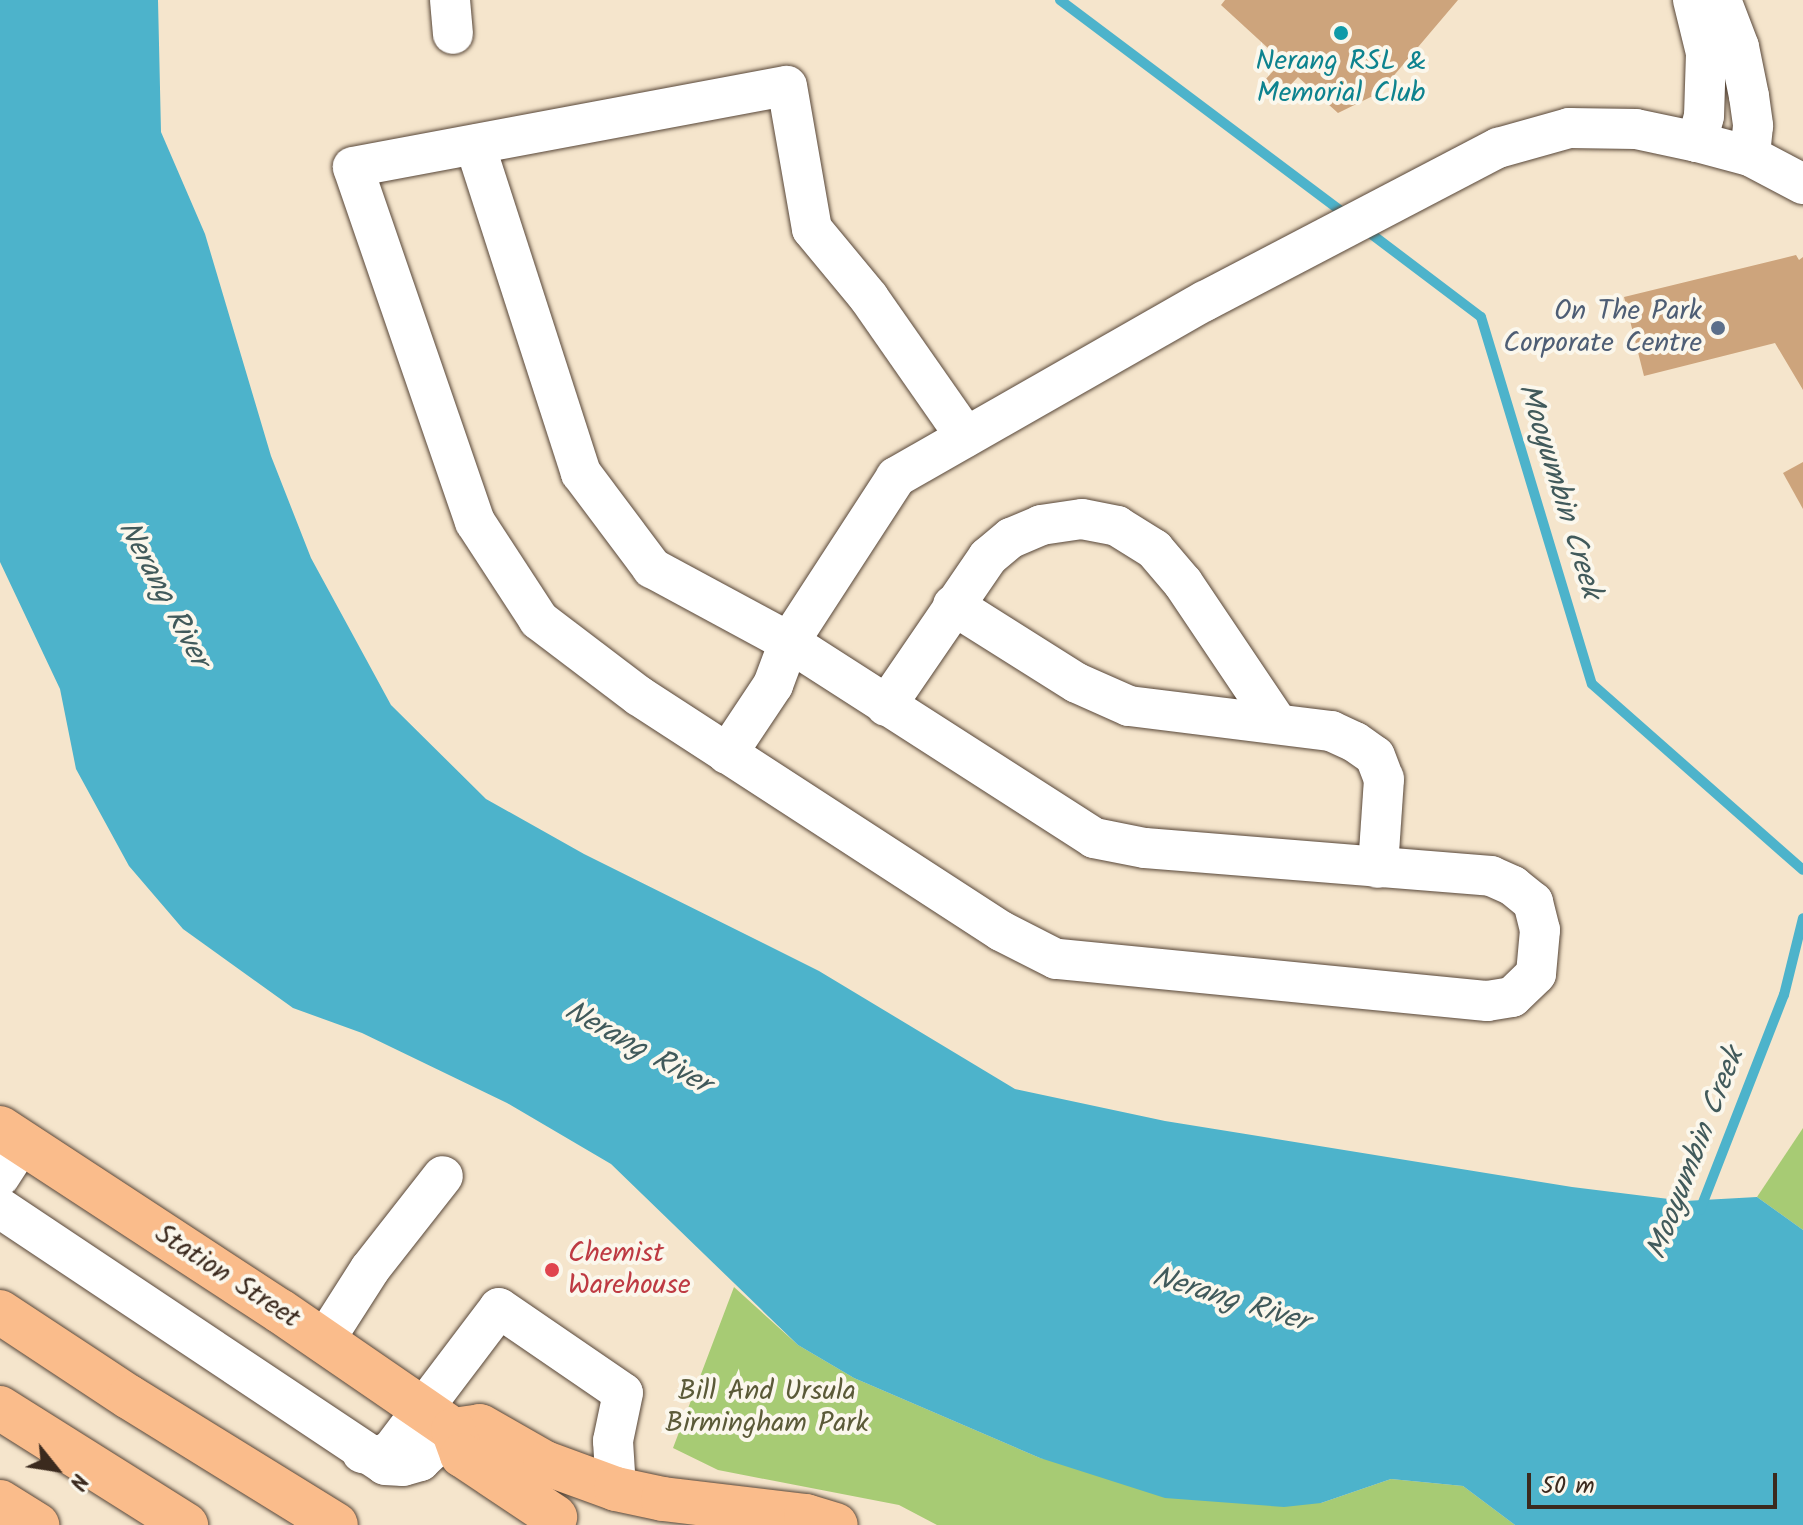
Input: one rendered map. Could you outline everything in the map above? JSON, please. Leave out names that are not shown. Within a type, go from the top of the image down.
[{"type":"main road","name":"Station Street","points":[[7,1149],[324,1341],[439,1420]]},
{"type":"main road","points":[[0,1312],[129,1397],[336,1525]]},
{"type":"main road","points":[[0,1408],[186,1525]]},
{"type":"main road","points":[[439,1420],[480,1426],[545,1463],[616,1489],[663,1499],[806,1516],[836,1525]]},
{"type":"main road","points":[[439,1420],[462,1455],[555,1517]]},
{"type":"main road","points":[[0,1502],[37,1525]]},
{"type":"street","points":[[1693,0],[1706,53],[1704,116],[1697,142]]},
{"type":"street","points":[[1721,0],[1739,47],[1749,96],[1753,126],[1750,156]]},
{"type":"street","points":[[475,145],[581,473],[652,568],[789,642],[1094,838],[1145,848],[1491,876],[1513,886],[1533,902],[1540,930],[1536,974],[1512,997],[1487,1001],[1056,959],[1001,931],[639,696],[539,620],[475,522],[353,167],[787,86],[812,229],[869,298],[966,437]]},
{"type":"street","points":[[727,754],[773,685],[789,642],[896,477],[1205,301],[1483,156],[1525,138],[1569,128],[1636,129],[1697,142],[1750,156],[1803,184]]},
{"type":"street","points":[[886,706],[988,557],[1011,538],[1041,525],[1082,519],[1117,526],[1154,549],[1183,583],[1277,723]]},
{"type":"street","points":[[953,605],[1077,683],[1129,706],[1331,731],[1375,756],[1384,779],[1378,868]]},
{"type":"street","points":[[324,1341],[370,1269],[443,1176]]},
{"type":"street","points":[[0,1208],[362,1453],[385,1465],[403,1466],[420,1461],[499,1308],[623,1393],[613,1441],[616,1489]]},
{"type":"green space","points":[[1803,1128],[1803,1230],[1757,1197]]},
{"type":"green space","name":"Bill And Ursula Birmingham Park","points":[[734,1287],[798,1345],[854,1378],[1040,1458],[1321,1503],[1391,1479],[1463,1486],[1515,1525],[937,1525],[899,1505],[718,1470],[673,1448]]},
{"type":"water","name":"Nerang River","points":[[0,0],[158,0],[161,132],[205,234],[271,456],[311,558],[391,705],[486,799],[584,854],[819,971],[1015,1089],[1165,1121],[1572,1187],[1685,1201],[1757,1197],[1803,1230],[1803,1525],[1515,1525],[1463,1486],[1391,1479],[1321,1503],[1284,1507],[1165,1498],[1040,1458],[854,1378],[798,1345],[611,1164],[507,1103],[362,1033],[293,1008],[183,929],[129,866],[76,769],[60,689],[0,562]]},
{"type":"building","name":"Nerang RSL & Memorial Club","points":[[1225,0],[1458,0],[1379,93],[1338,113],[1298,77],[1281,95],[1265,80],[1282,61],[1221,5]]},
{"type":"building","name":"On The Park Corporate Centre","points":[[1796,255],[1799,260],[1803,257],[1803,390],[1775,343],[1644,376],[1624,297]]},
{"type":"building","points":[[1803,462],[1803,509],[1783,473]]},
{"type":"waterway","name":"Mooyumbin Creek","points":[[1060,0],[1346,215]]},
{"type":"waterway","name":"Mooyumbin Creek","points":[[1362,227],[1481,317],[1592,684],[1803,870]]},
{"type":"waterway","name":"Mooyumbin Creek","points":[[1700,1210],[1784,995],[1803,918]]},
{"type":"place","name":"Nerang RSL & Memorial Club","points":[[1341,33]]},
{"type":"place","name":"On The Park Corporate Centre","points":[[1718,328]]},
{"type":"place","name":"Chemist Warehouse","points":[[552,1270]]}]
